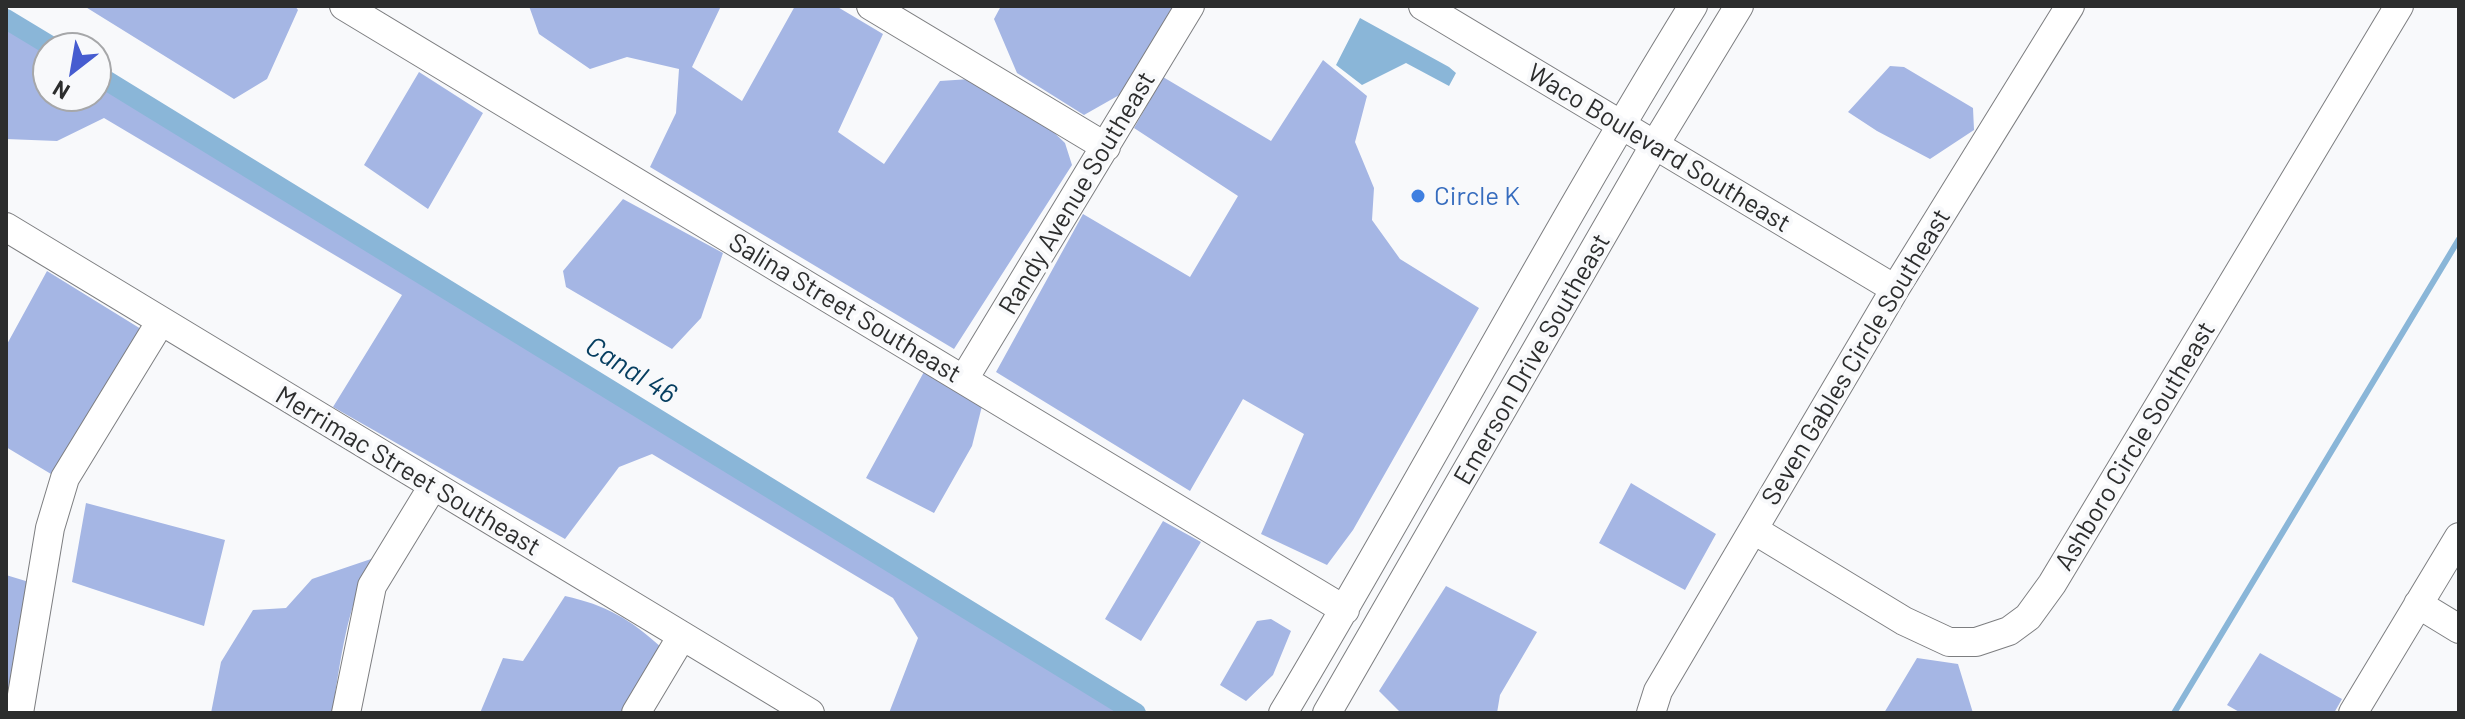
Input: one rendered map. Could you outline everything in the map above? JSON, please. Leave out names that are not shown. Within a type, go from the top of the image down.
[{"type":"street","name":"Salina Street Southeast","points":[[344,6],[1345,610]]},
{"type":"street","points":[[871,6],[1106,147]]},
{"type":"street","name":"Randy Avenue Southeast","points":[[964,379],[1190,6]]},
{"type":"street","name":"Waco Boulevard Southeast","points":[[1423,6],[1895,289]]},
{"type":"street","name":"Emerson Drive Southeast","points":[[1283,713],[1345,610],[1620,126],[1693,6]]},
{"type":"street","name":"Emerson Drive Southeast","points":[[1327,713],[1654,146],[1739,6]]},
{"type":"street","name":"Seven Gables Circle Southeast","points":[[1651,713],[1658,691],[1895,289],[2070,6]]},
{"type":"street","name":"Ashboro Circle Southeast","points":[[1754,530],[1904,621],[1949,642],[1976,642],[2009,631],[2028,617],[2060,571],[2399,6]]},
{"type":"street","name":"Merrimac Street Southeast","points":[[6,227],[810,713]]},
{"type":"street","points":[[19,713],[50,528],[65,478],[161,321]]},
{"type":"street","points":[[346,713],[372,586],[433,486]]},
{"type":"street","points":[[2353,713],[2459,537]]},
{"type":"street","points":[[2418,604],[2459,629]]},
{"type":"street","points":[[636,713],[682,636]]},
{"type":"shaded area","points":[[84,6],[295,6],[298,10],[267,79],[234,99]]},
{"type":"shaded area","points":[[529,6],[721,6],[692,67],[742,101],[795,6],[836,6],[883,34],[838,132],[884,164],[940,81],[970,79],[1040,119],[1065,143],[1072,165],[954,349],[650,167],[676,113],[679,69],[627,57],[590,69],[539,34]]},
{"type":"shaded area","points":[[1001,6],[1173,6],[1121,94],[1084,115],[1017,73],[994,19]]},
{"type":"shaded area","points":[[1360,18],[1449,67],[1456,73],[1449,86],[1406,63],[1362,85],[1336,65]]},
{"type":"shaded area","points":[[6,27],[32,43],[32,112],[112,112],[112,93],[1120,713],[889,713],[918,638],[893,598],[652,454],[619,467],[565,539],[333,407],[402,295],[104,118],[57,141],[6,139]]},
{"type":"shaded area","points":[[1323,60],[1367,96],[1355,142],[1374,188],[1372,220],[1400,259],[1479,308],[1353,530],[1327,565],[1261,534],[1304,434],[1243,399],[1190,491],[996,372],[1083,214],[1190,277],[1238,196],[1134,128],[1163,77],[1271,141]]},
{"type":"shaded area","points":[[1890,66],[1904,67],[1973,108],[1974,130],[1930,159],[1848,112]]},
{"type":"shaded area","points":[[419,72],[483,113],[428,209],[364,165]]},
{"type":"shaded area","points":[[623,199],[723,253],[701,318],[672,349],[566,287],[563,271]]},
{"type":"shaded area","points":[[47,271],[141,329],[56,477],[6,447],[6,346]]},
{"type":"shaded area","points":[[925,370],[982,406],[972,446],[934,513],[866,478]]},
{"type":"shaded area","points":[[1631,483],[1716,534],[1685,590],[1599,543]]},
{"type":"shaded area","points":[[86,503],[225,540],[204,626],[72,582]]},
{"type":"shaded area","points":[[1163,521],[1201,542],[1141,641],[1105,619]]},
{"type":"shaded area","points":[[374,558],[351,614],[332,713],[211,713],[221,662],[253,610],[286,608],[312,579]]},
{"type":"shaded area","points":[[6,575],[29,582],[6,713]]},
{"type":"shaded area","points":[[1446,586],[1537,632],[1500,695],[1497,713],[1401,713],[1379,691]]},
{"type":"shaded area","points":[[565,596],[617,614],[661,647],[625,713],[480,713],[503,658],[523,661]]},
{"type":"shaded area","points":[[1271,619],[1291,631],[1273,675],[1246,701],[1220,685],[1257,621]]},
{"type":"shaded area","points":[[2260,653],[2342,699],[2334,713],[2241,713],[2227,705]]},
{"type":"shaded area","points":[[1917,658],[1958,664],[1973,713],[1884,713]]},
{"type":"waterway","name":"Canal 46","points":[[6,19],[32,35]]},
{"type":"waterway","name":"Canal 46","points":[[112,84],[1136,713]]},
{"type":"waterway","points":[[2174,713],[2459,239]]},
{"type":"place","name":"Circle K","points":[[1418,196]]}]
